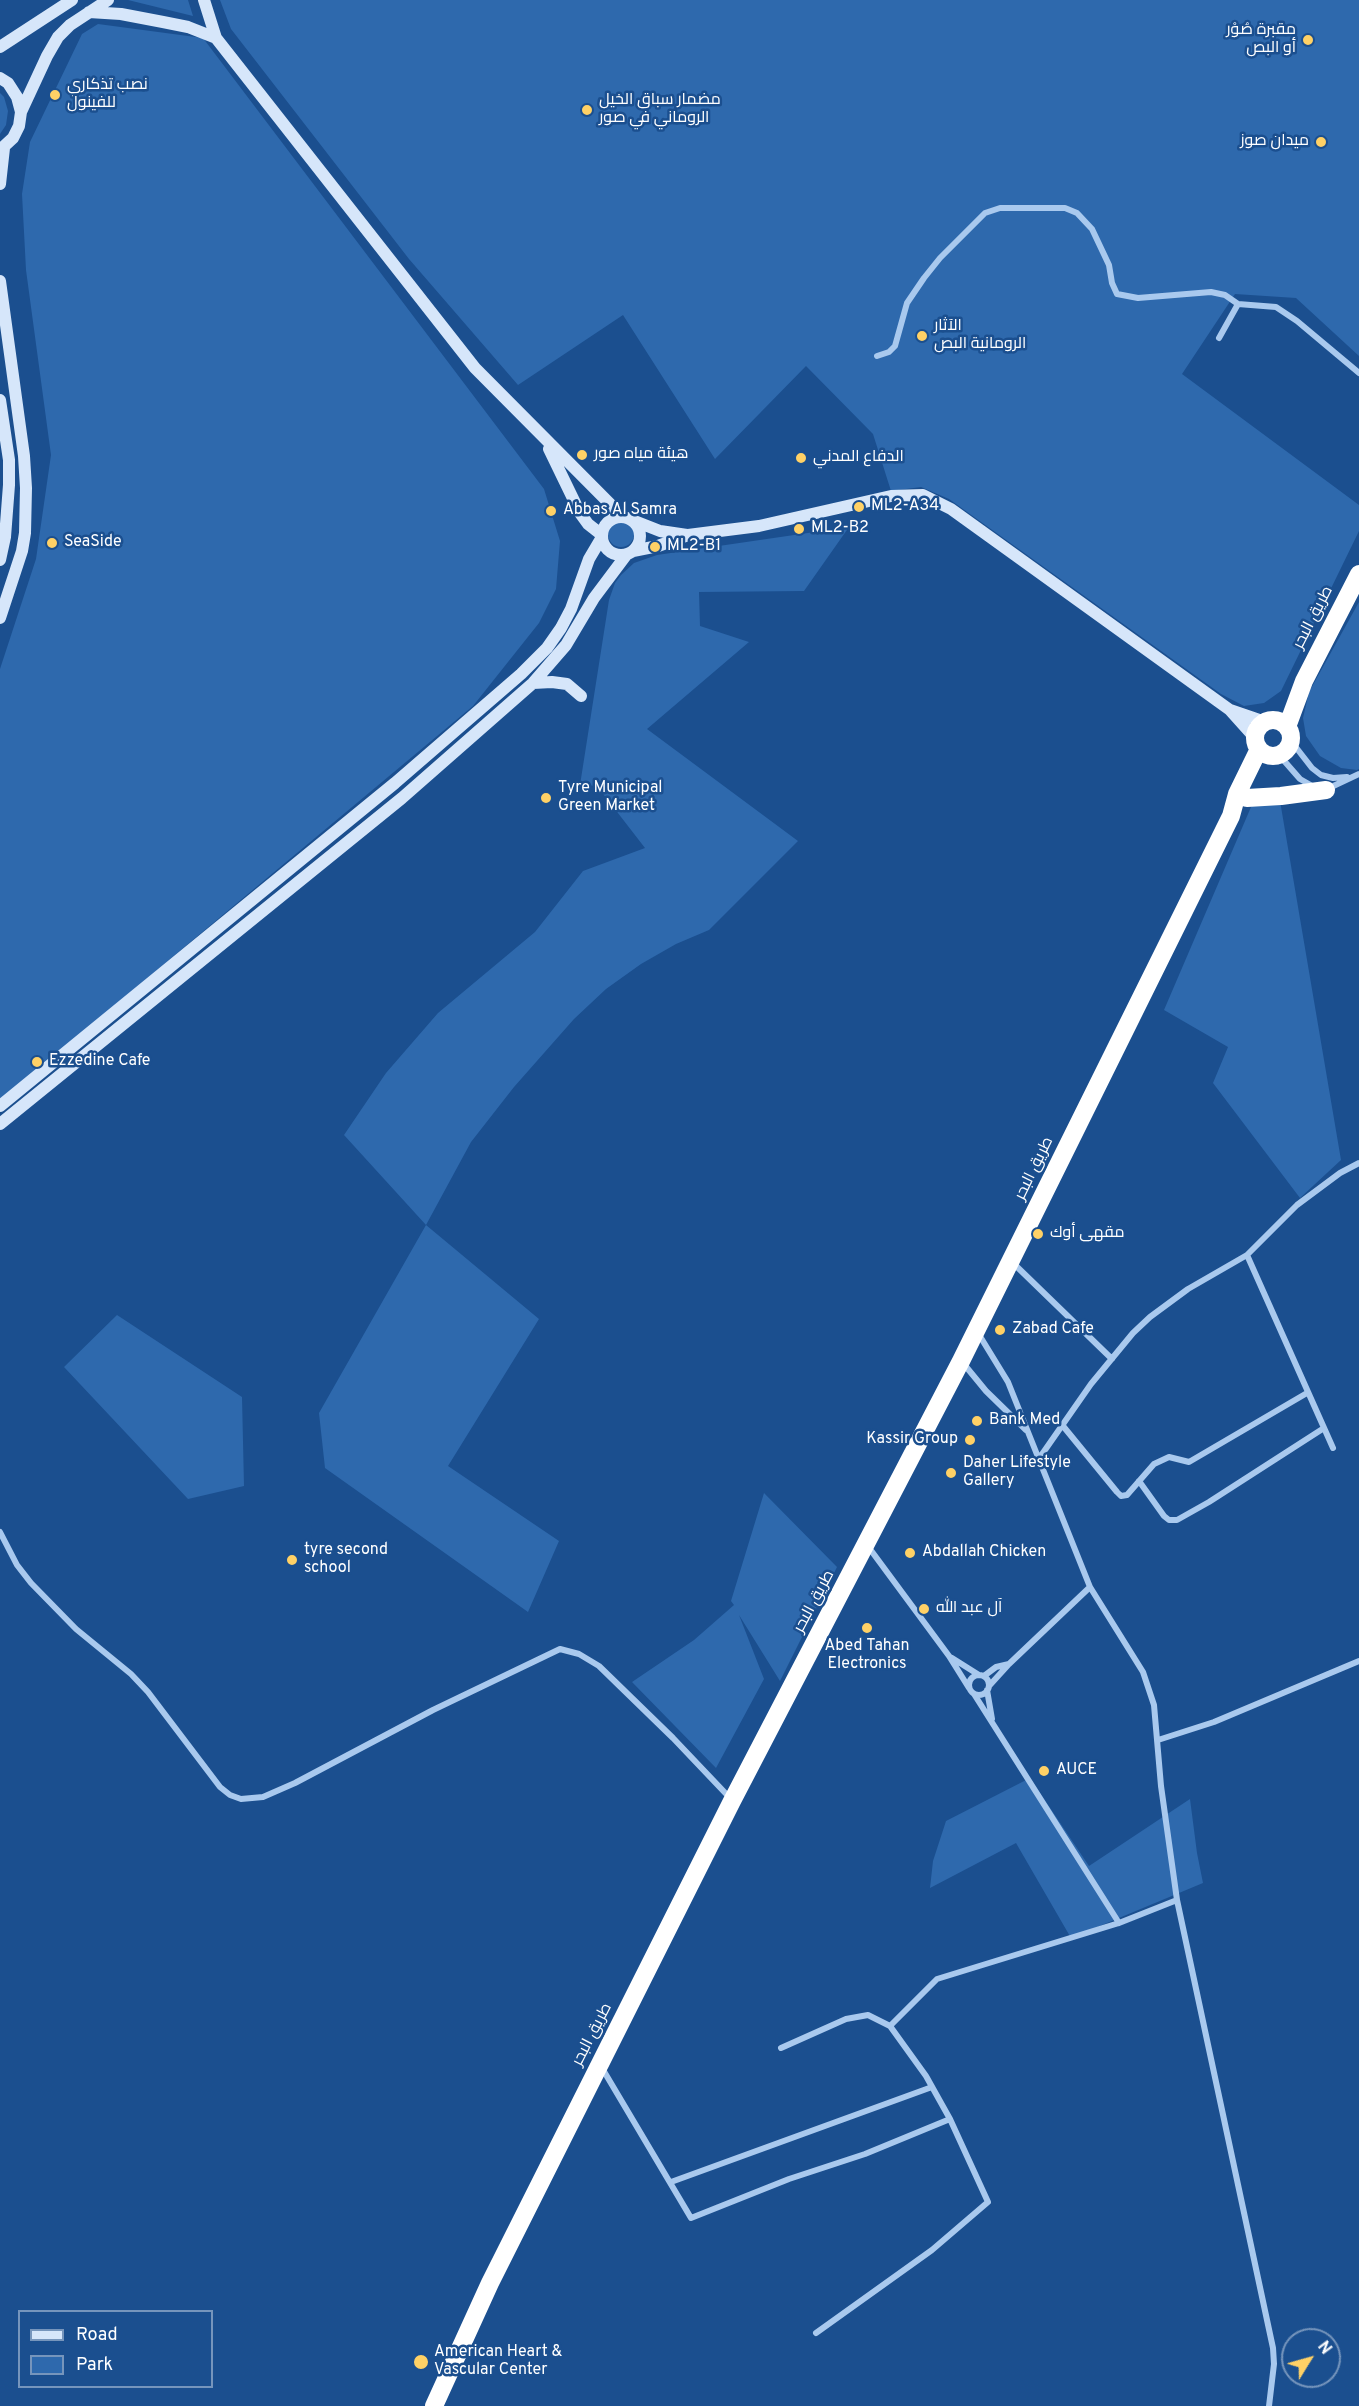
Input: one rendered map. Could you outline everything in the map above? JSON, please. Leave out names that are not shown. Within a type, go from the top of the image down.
[{"type":"highway","name":"طريق البحر","points":[[1289,734],[1304,681],[1359,573]]},
{"type":"highway","name":"طريق البحر","points":[[1231,816],[1247,798],[1266,750],[1260,726],[1304,681]]},
{"type":"highway","points":[[1266,750],[1285,752],[1289,734],[1275,720],[1267,721]]},
{"type":"highway","name":"طريق البحر","points":[[434,2406],[490,2283],[732,1801],[1011,1261],[1231,816],[1237,794],[1266,750]]},
{"type":"highway","points":[[1247,798],[1326,790]]},
{"type":"main road","points":[[0,47],[72,0]]},
{"type":"main road","points":[[0,184],[2,149],[13,138],[19,126],[21,112],[58,37],[70,25],[108,0]]},
{"type":"main road","points":[[0,1124],[410,791],[533,683],[566,645],[594,598],[638,544],[640,535],[638,526],[543,438],[475,368],[216,38],[204,0]]},
{"type":"main road","points":[[89,12],[121,14],[188,27],[216,38]]},
{"type":"main road","points":[[0,78],[8,83],[17,97],[21,112]]},
{"type":"main road","points":[[0,281],[24,456],[26,511],[22,551],[0,618]]},
{"type":"main road","points":[[0,400],[9,460],[8,513],[0,560]]},
{"type":"main road","points":[[543,438],[580,513],[588,524],[602,536]]},
{"type":"main road","points":[[688,535],[660,531],[627,518],[611,519],[603,529],[602,536],[603,544],[613,553],[630,552],[658,546],[688,535],[759,526],[891,496],[923,495],[951,509],[1230,710],[1266,750]]},
{"type":"main road","points":[[0,1106],[182,960],[450,738],[547,648],[571,609],[589,559],[602,536]]},
{"type":"main road","points":[[533,683],[567,684],[581,696]]},
{"type":"main road","points":[[492,700],[502,711]]},
{"type":"main road","points":[[1230,710],[1267,721]]},
{"type":"street","points":[[878,356],[889,352],[896,346],[906,303],[924,278],[940,258],[985,213],[1000,208],[1065,208],[1077,213],[1092,229],[1109,265],[1112,283],[1117,294],[1138,298],[1211,292],[1225,295],[1238,303],[1276,307],[1297,321],[1359,373]]},
{"type":"street","points":[[1219,339],[1238,303]]},
{"type":"street","points":[[1289,734],[1312,768],[1321,775],[1333,778],[1351,777]]},
{"type":"street","points":[[1266,750],[1300,779],[1326,790],[1359,774]]},
{"type":"street","points":[[1038,1460],[1091,1384],[1150,1317],[1188,1289],[1247,1255],[1297,1205],[1340,1173],[1359,1163]]},
{"type":"street","points":[[1247,1255],[1333,1448]]},
{"type":"street","points":[[1011,1261],[1112,1359]]},
{"type":"street","points":[[976,1330],[1008,1382],[1090,1587],[1143,1672],[1154,1705],[1161,1786],[1178,1900],[1271,2341],[1274,2364],[1269,2406]]},
{"type":"street","points":[[961,1361],[1000,1405],[1028,1432]]},
{"type":"street","points":[[1063,1426],[1121,1496],[1127,1495],[1154,1464],[1169,1457],[1189,1462],[1307,1393]]},
{"type":"street","points":[[1139,1481],[1164,1516],[1169,1520],[1177,1520],[1324,1428]]},
{"type":"street","points":[[0,1532],[17,1565],[31,1583],[76,1629],[131,1674],[148,1692],[220,1787],[231,1795],[242,1799],[257,1798],[295,1783],[433,1710],[560,1649],[579,1654],[599,1666],[673,1738],[732,1801]]},
{"type":"street","points":[[866,1545],[949,1656],[1119,1923]]},
{"type":"street","points":[[974,1694],[981,1694],[988,1688],[1009,1664],[1090,1587]]},
{"type":"street","points":[[949,1656],[982,1676],[988,1688],[992,1722]]},
{"type":"street","points":[[1158,1740],[1224,1719],[1359,1661]]},
{"type":"street","points":[[969,1688],[972,1677],[982,1676],[1009,1664]]},
{"type":"street","points":[[890,2026],[937,1979],[1119,1923],[1178,1900]]},
{"type":"street","points":[[780,2048],[846,2019],[868,2015],[890,2026],[932,2087],[950,2119],[988,2202],[932,2250],[816,2333]]},
{"type":"street","points":[[600,2065],[691,2217],[789,2179],[865,2154],[950,2119]]},
{"type":"street","points":[[671,2182],[932,2087]]},
{"type":"green space","points":[[128,0],[188,0],[193,16]]},
{"type":"green space","name":"الآثار الرومانية البص","points":[[220,0],[1359,0],[1359,356],[1296,298],[1235,294],[1182,374],[1359,505],[1359,531],[1281,691],[1264,703],[1244,706],[1221,694],[949,499],[921,487],[891,491],[873,434],[806,366],[715,459],[623,315],[518,385],[409,259],[231,29]]},
{"type":"green space","points":[[98,24],[203,38],[544,489],[560,541],[556,589],[539,623],[473,706],[0,1101],[0,669],[36,559],[51,455],[26,270],[22,194],[30,142],[82,34]]},
{"type":"green space","points":[[0,93],[4,97],[8,111],[6,125],[0,134]]},
{"type":"green space","points":[[621,521],[630,525],[634,534],[630,543],[621,547],[612,543],[608,534],[612,525]]},
{"type":"green space","points":[[849,527],[804,591],[699,592],[700,626],[749,642],[647,729],[798,841],[709,930],[676,944],[641,964],[606,989],[574,1019],[514,1087],[471,1142],[426,1225],[344,1135],[386,1073],[438,1013],[535,932],[583,871],[645,848],[597,786],[580,785],[609,600],[615,583],[634,563],[657,555]]},
{"type":"green space","points":[[1359,602],[1359,769],[1357,770],[1341,768],[1320,756],[1306,736],[1303,718],[1309,692]]},
{"type":"green space","points":[[1279,795],[1341,1160],[1300,1198],[1213,1083],[1228,1047],[1164,1010],[1254,800]]},
{"type":"green space","points":[[426,1225],[539,1319],[448,1466],[559,1541],[528,1612],[325,1468],[319,1413]]},
{"type":"green space","points":[[117,1315],[242,1397],[244,1486],[188,1499],[64,1367]]},
{"type":"green space","points":[[764,1493],[837,1567],[780,1681],[739,1615],[764,1679],[716,1768],[632,1682],[694,1640],[734,1605],[731,1601]]},
{"type":"green space","points":[[1030,1778],[1089,1866],[1190,1799],[1203,1883],[1071,1938],[1016,1843],[930,1888],[933,1861],[946,1821]]},
{"type":"place","name":"مقبرة صُوْر أو البص","points":[[1308,40]]},
{"type":"place","name":"نصب تذكاري للفينول","points":[[55,95]]},
{"type":"place","name":"مضمار سباق الخيل الروماني في صور","points":[[587,110]]},
{"type":"place","name":"ميدان صوز","points":[[1321,142]]},
{"type":"place","name":"الآثار الرومانية البص","points":[[922,336]]},
{"type":"place","name":"هيئة مياه صور","points":[[582,455]]},
{"type":"place","name":"الدفاع المدني","points":[[801,458]]},
{"type":"place","name":"ML2-A34","points":[[859,507]]},
{"type":"place","name":"Abbas Al Samra","points":[[551,511]]},
{"type":"place","name":"ML2-B2","points":[[799,529]]},
{"type":"place","name":"SeaSide","points":[[52,543]]},
{"type":"place","name":"ML2-B1","points":[[655,547]]},
{"type":"place","name":"Tyre Municipal Green Market","points":[[546,798]]},
{"type":"place","name":"Ezzedine Cafe","points":[[37,1062]]},
{"type":"place","name":"مقهى أوك","points":[[1038,1234]]},
{"type":"place","name":"Zabad Cafe","points":[[1000,1330]]},
{"type":"place","name":"Bank Med","points":[[977,1421]]},
{"type":"place","name":"Kassir Group","points":[[970,1440]]},
{"type":"place","name":"Daher Lifestyle Gallery","points":[[951,1473]]},
{"type":"place","name":"Abdallah Chicken","points":[[910,1553]]},
{"type":"place","name":"tyre second school","points":[[292,1560]]},
{"type":"place","name":"آل عبد الله","points":[[924,1609]]},
{"type":"place","name":"Abed Tahan Electronics","points":[[867,1628]]},
{"type":"place","name":"AUCE","points":[[1044,1771]]},
{"type":"place","name":"American Heart & Vascular Center","points":[[421,2362]]}]
